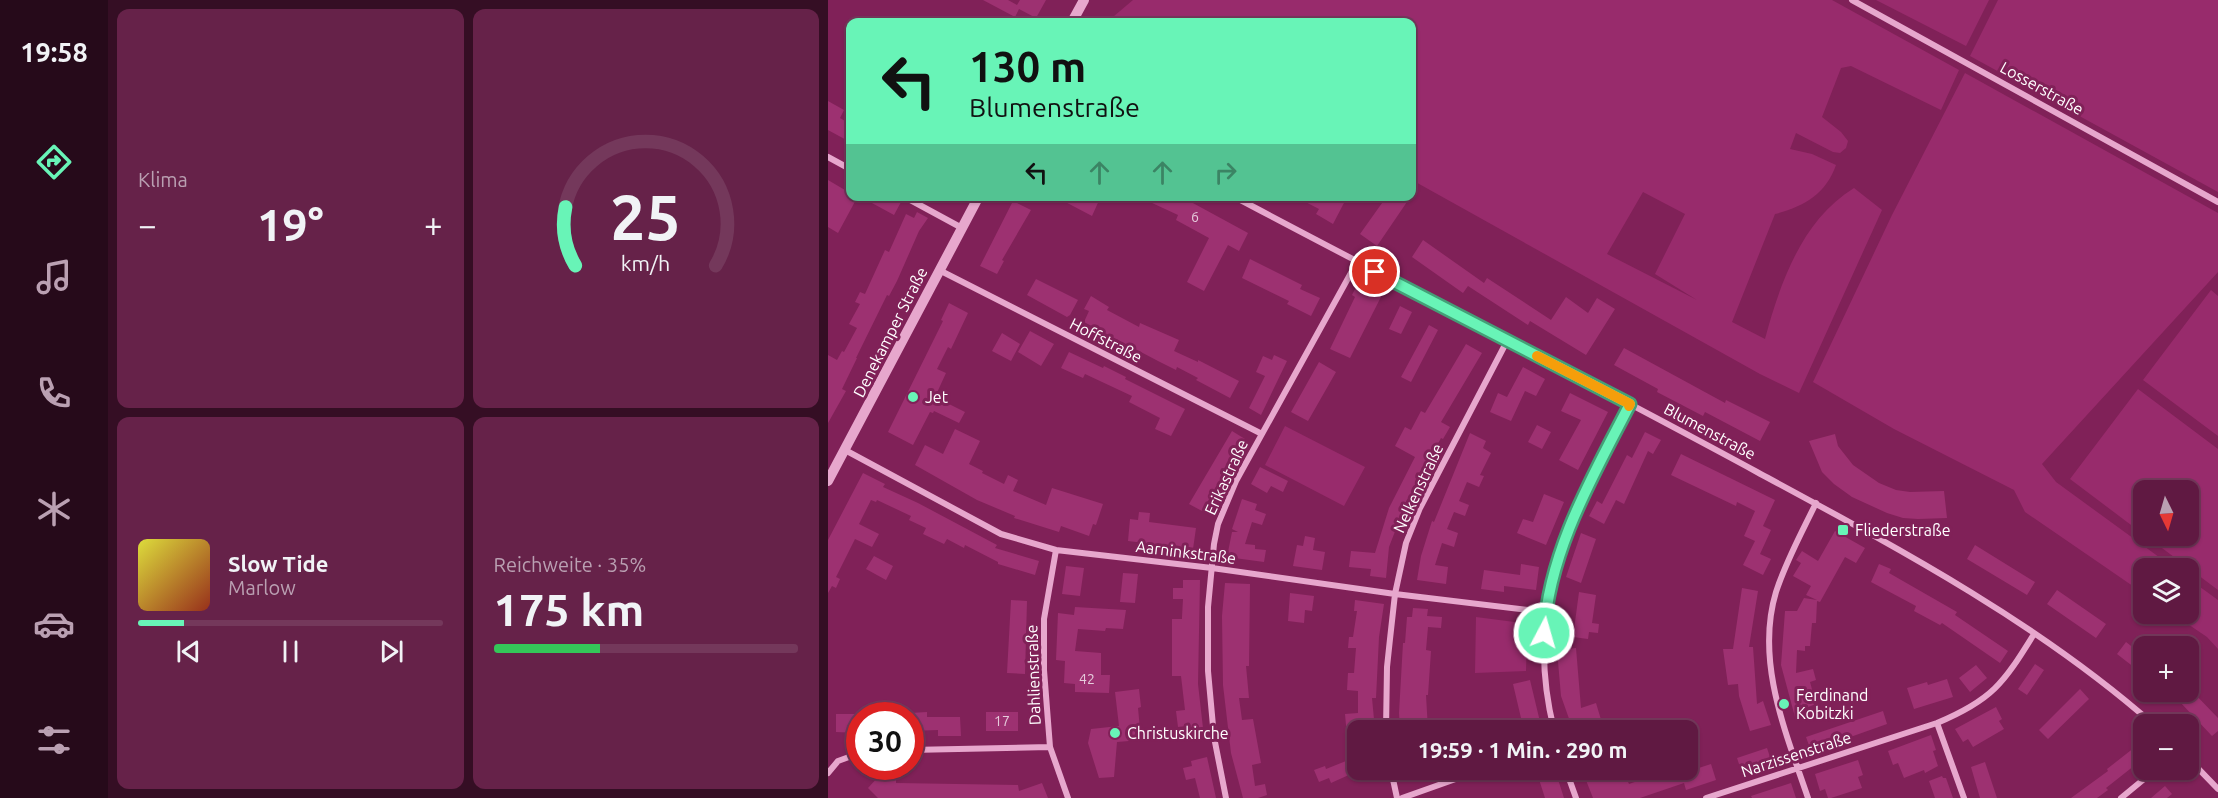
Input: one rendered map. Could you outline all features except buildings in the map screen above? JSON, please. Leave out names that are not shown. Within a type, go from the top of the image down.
[{"type":"street","points":[[1074,18],[1084,0]]},
{"type":"street","name":"Losserstraße","points":[[1852,0],[2218,202]]},
{"type":"street","points":[[828,157],[846,167]]},
{"type":"street","points":[[912,201],[962,228]]},
{"type":"street","name":"Denekamper Straße","points":[[829,477],[976,201]]},
{"type":"street","name":"Blumenstraße","points":[[1242,201],[1816,503],[1941,575],[2034,634],[2110,688],[2141,714]]},
{"type":"street","name":"Erikastraße","points":[[1226,798],[1214,737],[1208,671],[1208,607],[1214,544],[1224,508],[1357,262]]},
{"type":"street","name":"Hoffstraße","points":[[939,270],[1262,434]]},
{"type":"street","name":"Nelkenstraße","points":[[1386,720],[1387,667],[1395,594],[1406,543],[1420,507],[1507,341]]},
{"type":"street","points":[[1552,720],[1547,701],[1543,654],[1545,612],[1563,542],[1591,478],[1630,404]]},
{"type":"street","name":"Aarninkstraße","points":[[845,450],[1001,534],[1056,550],[1545,612]]},
{"type":"street","points":[[1808,798],[1772,680],[1770,624],[1781,579],[1816,503]]},
{"type":"street","name":"Dahlienstraße","points":[[1056,550],[1044,619],[1044,670],[1050,747],[1068,798]]},
{"type":"street","name":"Narzissenstraße","points":[[1706,798],[1937,723],[1973,706],[1993,692],[2015,665],[2034,634]]},
{"type":"street","points":[[1937,723],[1964,798]]},
{"type":"street","points":[[924,750],[1050,747]]},
{"type":"street","points":[[828,773],[838,761],[846,758]]},
{"type":"street","points":[[2199,769],[2218,789]]},
{"type":"street","points":[[1394,780],[1400,798],[1452,780]]},
{"type":"street","points":[[1570,780],[1576,798]]},
{"type":"street","points":[[2121,798],[2144,780]]},
{"type":"shaded area","points":[[1133,0],[1832,0],[1959,70],[1941,110],[1851,66],[1841,68],[1822,117],[1841,132],[1848,141],[1846,148],[1840,153],[1833,152],[1796,133],[1790,149],[1812,154],[1836,165],[1826,184],[1812,198],[1775,214],[1732,322],[1765,339],[1778,296],[1796,254],[1820,217],[1836,201],[1854,188],[1882,210],[1799,393],[1760,374],[1416,182],[1416,18],[1112,18]],"holes":[[[1643,192],[1685,214],[1655,274],[1697,300],[1607,254]]]},
{"type":"shaded area","points":[[1876,0],[1989,0],[1966,46]]},
{"type":"shaded area","points":[[1998,0],[2218,0],[2218,192],[1970,56]]},
{"type":"shaded area","points":[[1965,73],[2218,213],[2218,272],[2042,464],[2056,482],[2133,538],[2133,546],[2144,546],[2160,558],[2133,558],[2133,586],[2025,512],[2014,490],[1894,429],[1813,382],[1892,215]]},
{"type":"shaded area","points":[[2211,290],[2218,296],[2218,436],[2143,380]]},
{"type":"shaded area","points":[[2138,389],[2218,449],[2218,590],[2199,576],[2199,558],[2175,558],[2159,546],[2199,546],[2199,480],[2133,480],[2133,526],[2070,479]]},
{"type":"shaded area","points":[[1285,426],[1365,467],[1344,506],[1265,465]]},
{"type":"shaded area","points":[[2199,586],[2218,600],[2218,649],[2207,637],[2188,624],[2199,624]]},
{"type":"shaded area","points":[[1476,617],[1522,623],[1527,631],[1526,671],[1475,673]]},
{"type":"slow traffic","points":[[1537,356],[1630,404],[1629,406]]},
{"type":"place","name":"Jet","points":[[913,397]]},
{"type":"place","name":"Fliederstraße","points":[[1843,530]]},
{"type":"place","name":"Ferdinand Kobitzki","points":[[1784,704]]},
{"type":"place","name":"Christuskirche","points":[[1115,733]]},
{"type":"route","points":[[1375,272],[1630,404],[1591,478],[1563,542],[1548,597],[1544,633]]}]
